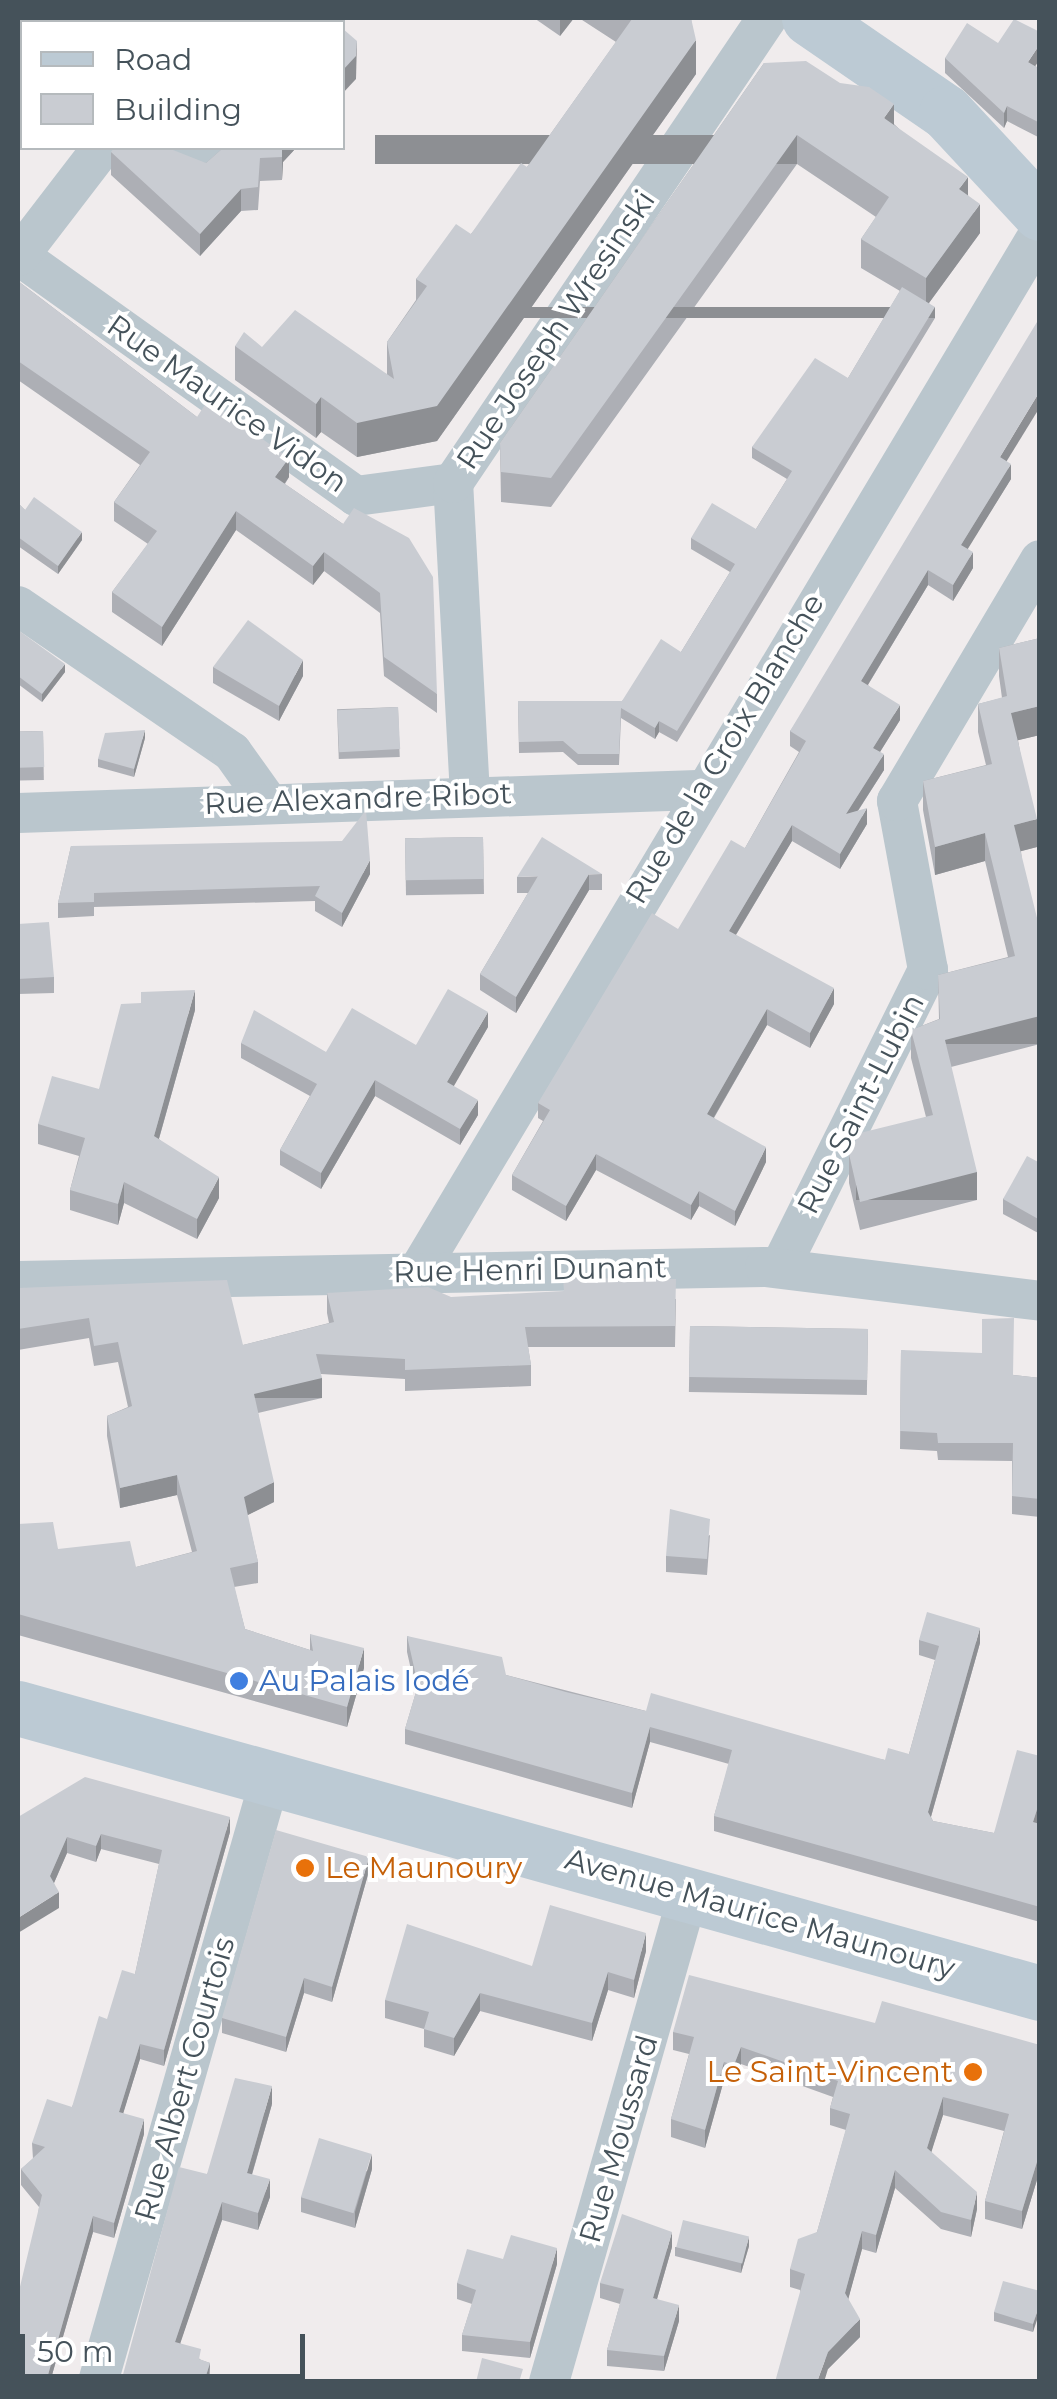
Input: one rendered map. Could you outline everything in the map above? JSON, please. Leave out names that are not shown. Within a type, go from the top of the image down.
[{"type":"main road","points":[[796,18],[946,112],[1040,213]]},
{"type":"main road","name":"Avenue Maurice Maunoury","points":[[18,1708],[1040,1993]]},
{"type":"street","name":"Rue Joseph Wresinski","points":[[470,795],[453,483],[796,18]]},
{"type":"street","points":[[18,256],[100,150]]},
{"type":"street","points":[[178,150],[198,164],[210,150]]},
{"type":"street","name":"Rue de la Croix Blanche","points":[[419,1270],[698,790],[1040,232]]},
{"type":"street","name":"Rue Maurice Vidon","points":[[18,256],[356,496],[453,483]]},
{"type":"street","name":"Rue Saint-Lubin","points":[[780,1268],[928,970],[897,800],[1040,560]]},
{"type":"street","points":[[18,606],[232,752],[267,801]]},
{"type":"street","name":"Rue Alexandre Ribot","points":[[18,813],[267,801],[698,790]]},
{"type":"street","name":"Rue Henri Dunant","points":[[18,1280],[419,1270],[780,1268],[1040,1301]]},
{"type":"street","name":"Rue Albert Courtois","points":[[98,2382],[270,1776]]},
{"type":"street","name":"Rue Moussard","points":[[549,2382],[688,1896]]},
{"type":"building","points":[[630,18],[691,18],[696,40],[437,406],[357,423],[321,397],[316,404],[235,346],[244,332],[262,347],[295,310],[394,379],[387,342],[427,286],[416,279],[456,224],[471,234],[521,163],[527,167]]},
{"type":"building","points":[[1014,19],[1040,32],[1040,44],[1028,62],[1040,69],[1040,123],[1007,106],[1004,113],[945,58],[967,23],[998,43]]},
{"type":"building","points":[[345,31],[357,41],[356,56],[345,68]]},
{"type":"building","points":[[806,61],[840,83],[869,87],[894,104],[884,118],[968,177],[959,189],[980,204],[926,278],[861,239],[889,197],[797,135],[551,478],[501,472],[500,443],[764,63]]},
{"type":"building","points":[[173,150],[206,163],[221,150],[282,150],[282,157],[260,158],[258,187],[241,189],[200,234],[111,152]]},
{"type":"building","points":[[18,281],[197,417],[208,400],[289,458],[275,477],[343,524],[354,508],[409,538],[433,577],[437,694],[384,657],[380,593],[324,552],[313,566],[236,511],[162,627],[112,592],[157,531],[114,502],[150,452],[18,361]]},
{"type":"building","points":[[902,287],[935,307],[677,731],[659,721],[655,728],[621,708],[619,754],[578,754],[563,741],[519,742],[518,701],[622,701],[661,639],[681,652],[735,564],[691,538],[712,503],[756,529],[792,471],[752,447],[815,358],[848,378]]},
{"type":"building","points":[[1040,317],[1040,391],[1000,457],[1011,464],[961,545],[973,552],[953,585],[928,570],[861,681],[900,705],[873,748],[884,754],[846,814],[867,808],[840,854],[792,825],[729,931],[834,988],[810,1033],[767,1009],[707,1114],[766,1147],[735,1211],[699,1191],[691,1205],[596,1154],[566,1206],[512,1175],[550,1110],[538,1103],[652,913],[678,929],[731,840],[745,848],[806,741],[790,731]]},
{"type":"building","points":[[34,497],[82,532],[58,566],[18,537],[18,503],[25,510]]},
{"type":"building","points":[[248,620],[303,660],[279,706],[213,667]]},
{"type":"building","points":[[18,630],[65,664],[42,694],[18,676]]},
{"type":"building","points":[[1040,638],[1040,706],[1011,713],[1037,819],[1014,825],[1040,930],[1040,1016],[945,1040],[977,1172],[860,1202],[849,1154],[860,1133],[933,1115],[911,1030],[940,1019],[938,975],[1015,956],[985,833],[935,847],[923,781],[992,764],[978,704],[1007,696],[999,648]]},
{"type":"building","points":[[398,707],[400,749],[339,752],[337,710]]},
{"type":"building","points":[[145,730],[134,769],[98,759],[105,733]]},
{"type":"building","points":[[43,731],[44,767],[19,768],[18,732]]},
{"type":"building","points":[[366,810],[370,860],[342,913],[315,896],[320,886],[94,893],[94,902],[58,903],[71,846],[342,841]]},
{"type":"building","points":[[483,837],[484,879],[406,880],[405,838]]},
{"type":"building","points":[[542,837],[602,874],[589,874],[516,997],[480,974],[538,876],[517,877]]},
{"type":"building","points":[[49,922],[54,977],[18,979],[18,924]]},
{"type":"building","points":[[448,989],[488,1012],[447,1082],[478,1100],[460,1129],[375,1080],[321,1173],[280,1150],[317,1084],[241,1043],[254,1010],[326,1052],[352,1008],[416,1045]]},
{"type":"building","points":[[195,990],[154,1136],[219,1177],[197,1219],[124,1182],[118,1204],[70,1190],[85,1138],[38,1124],[52,1076],[99,1089],[121,1004],[141,1003],[141,992]]},
{"type":"building","points":[[1027,1156],[1040,1163],[1040,1220],[1003,1199]]},
{"type":"building","points":[[563,1278],[676,1279],[675,1326],[525,1327],[531,1365],[405,1370],[405,1359],[316,1354],[322,1378],[254,1394],[274,1482],[244,1497],[258,1562],[230,1568],[245,1629],[313,1651],[310,1634],[364,1648],[347,1707],[18,1614],[18,1524],[53,1522],[58,1549],[130,1541],[136,1567],[197,1551],[177,1475],[120,1488],[107,1416],[132,1406],[118,1342],[94,1346],[89,1318],[18,1329],[18,1288],[227,1280],[243,1345],[334,1322],[327,1293],[428,1287],[451,1297],[564,1291]]},
{"type":"building","points":[[1014,1318],[1013,1375],[1040,1378],[1040,1499],[1012,1496],[1013,1443],[938,1443],[937,1433],[900,1431],[901,1350],[982,1353],[982,1319]]},
{"type":"building","points":[[690,1326],[868,1329],[867,1380],[689,1377]]},
{"type":"building","points":[[670,1509],[710,1519],[707,1559],[666,1556]]},
{"type":"building","points":[[927,1612],[980,1628],[928,1812],[933,1821],[994,1833],[1017,1750],[1040,1756],[1040,1800],[1033,1822],[1040,1824],[1040,1907],[714,1816],[732,1750],[690,1738],[650,1727],[632,1793],[405,1729],[418,1685],[407,1636],[502,1657],[506,1675],[566,1692],[646,1711],[651,1693],[885,1760],[888,1748],[909,1754],[939,1646],[919,1640]]},
{"type":"building","points":[[85,1777],[230,1817],[164,2050],[140,2044],[119,2112],[144,2119],[114,2223],[93,2216],[46,2382],[18,2382],[18,2295],[42,2195],[21,2169],[45,2147],[32,2143],[47,2099],[72,2107],[99,2016],[107,2019],[122,1970],[135,1974],[162,1850],[101,1834],[96,1846],[67,1837],[50,1876],[59,1892],[18,1918],[18,1817]]},
{"type":"building","points":[[276,1830],[369,1857],[332,1987],[304,1978],[286,2037],[222,2018]]},
{"type":"building","points":[[550,1905],[646,1933],[634,1980],[608,1972],[592,2023],[480,1993],[454,2038],[424,2029],[429,2012],[385,2000],[407,1924],[532,1966]]},
{"type":"building","points":[[689,1975],[875,2023],[882,2001],[1040,2045],[1040,2152],[1022,2211],[985,2201],[1009,2114],[943,2097],[927,2148],[977,2192],[971,2220],[941,2212],[895,2170],[876,2235],[862,2231],[845,2293],[860,2319],[828,2352],[817,2382],[775,2382],[805,2274],[790,2269],[798,2239],[817,2232],[850,2114],[830,2108],[838,2081],[741,2047],[734,2065],[724,2062],[705,2130],[671,2119],[694,2037],[673,2032]]},
{"type":"building","points":[[235,2078],[272,2086],[247,2173],[270,2179],[258,2213],[222,2202],[175,2342],[201,2349],[199,2359],[210,2363],[204,2382],[121,2382],[179,2167],[207,2174]]},
{"type":"building","points":[[319,2138],[372,2154],[353,2213],[301,2197]]},
{"type":"building","points":[[622,2214],[672,2232],[653,2298],[679,2305],[664,2356],[607,2350],[624,2289],[600,2283]]},
{"type":"building","points":[[683,2220],[749,2236],[742,2264],[676,2247]]},
{"type":"building","points":[[511,2235],[557,2248],[530,2342],[462,2335],[476,2290],[457,2283],[467,2249],[503,2259]]},
{"type":"building","points":[[1003,2281],[1040,2291],[1033,2324],[994,2312]]},
{"type":"building","points":[[482,2358],[523,2369],[519,2382],[476,2382]]},
{"type":"place","name":"Au Palais Iodé","points":[[239,1681]]},
{"type":"place","name":"Le Maunoury","points":[[305,1868]]},
{"type":"place","name":"Le Saint-Vincent","points":[[973,2072]]}]
